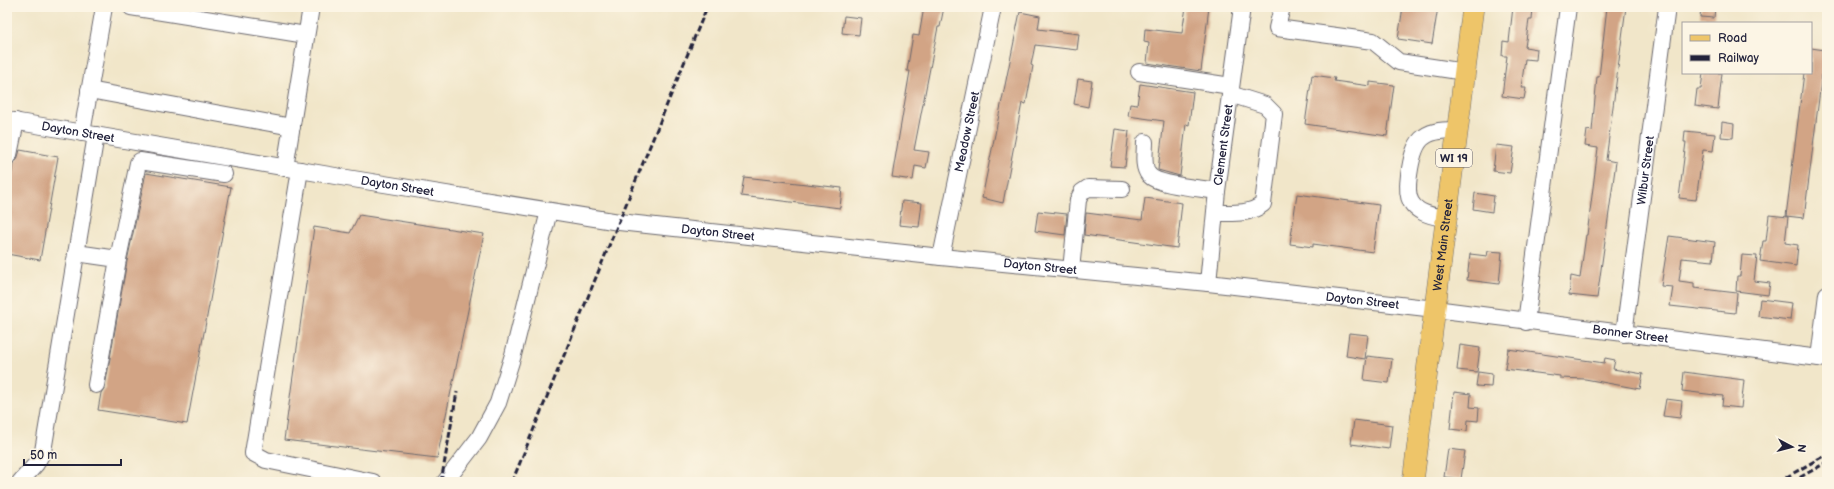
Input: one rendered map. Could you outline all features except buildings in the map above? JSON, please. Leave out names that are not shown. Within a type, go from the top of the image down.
[{"type":"main road","name":"West Main Street","points":[[1413,482],[1473,7]]},
{"type":"street","points":[[20,482],[36,464],[42,451],[76,253],[89,134],[89,90],[104,7]]},
{"type":"street","points":[[130,7],[306,35]]},
{"type":"street","points":[[311,7],[292,127],[293,169],[253,453],[266,460],[373,482]]},
{"type":"street","name":"Meadow Street","points":[[941,257],[993,7]]},
{"type":"street","name":"Clement Street","points":[[1208,284],[1217,191],[1242,7]]},
{"type":"street","points":[[1282,7],[1278,28],[1373,41],[1399,62],[1465,72]]},
{"type":"street","points":[[1526,322],[1568,7]]},
{"type":"street","name":"Wilbur Street","points":[[1624,334],[1667,7]]},
{"type":"street","points":[[1139,72],[1230,90],[1266,104],[1274,114],[1263,204],[1256,209],[1241,213],[1215,213]]},
{"type":"street","points":[[89,90],[292,127]]},
{"type":"street","points":[[7,156],[9,155],[12,120]]},
{"type":"street","name":"Dayton Street","points":[[12,120],[293,169],[619,222],[1435,309]]},
{"type":"street","points":[[1446,219],[1424,214],[1411,202],[1408,184],[1415,145],[1426,136],[1442,130],[1458,130]]},
{"type":"street","points":[[1145,142],[1144,164],[1149,175],[1160,182],[1217,191]]},
{"type":"street","points":[[96,385],[118,259],[138,163],[140,161],[224,174]]},
{"type":"street","points":[[1071,270],[1078,200],[1082,192],[1088,188],[1122,189]]},
{"type":"street","points":[[445,482],[479,438],[498,403],[513,355],[549,211]]},
{"type":"street","points":[[76,253],[118,259]]},
{"type":"street","points":[[1823,359],[1827,294]]},
{"type":"street","name":"Bonner Street","points":[[1435,309],[1526,322],[1823,359]]},
{"type":"railway","points":[[512,482],[707,7]]},
{"type":"railway","points":[[441,482],[457,392]]},
{"type":"railway","points":[[1778,482],[1827,454]]},
{"type":"railway","points":[[1792,482],[1827,462]]}]
